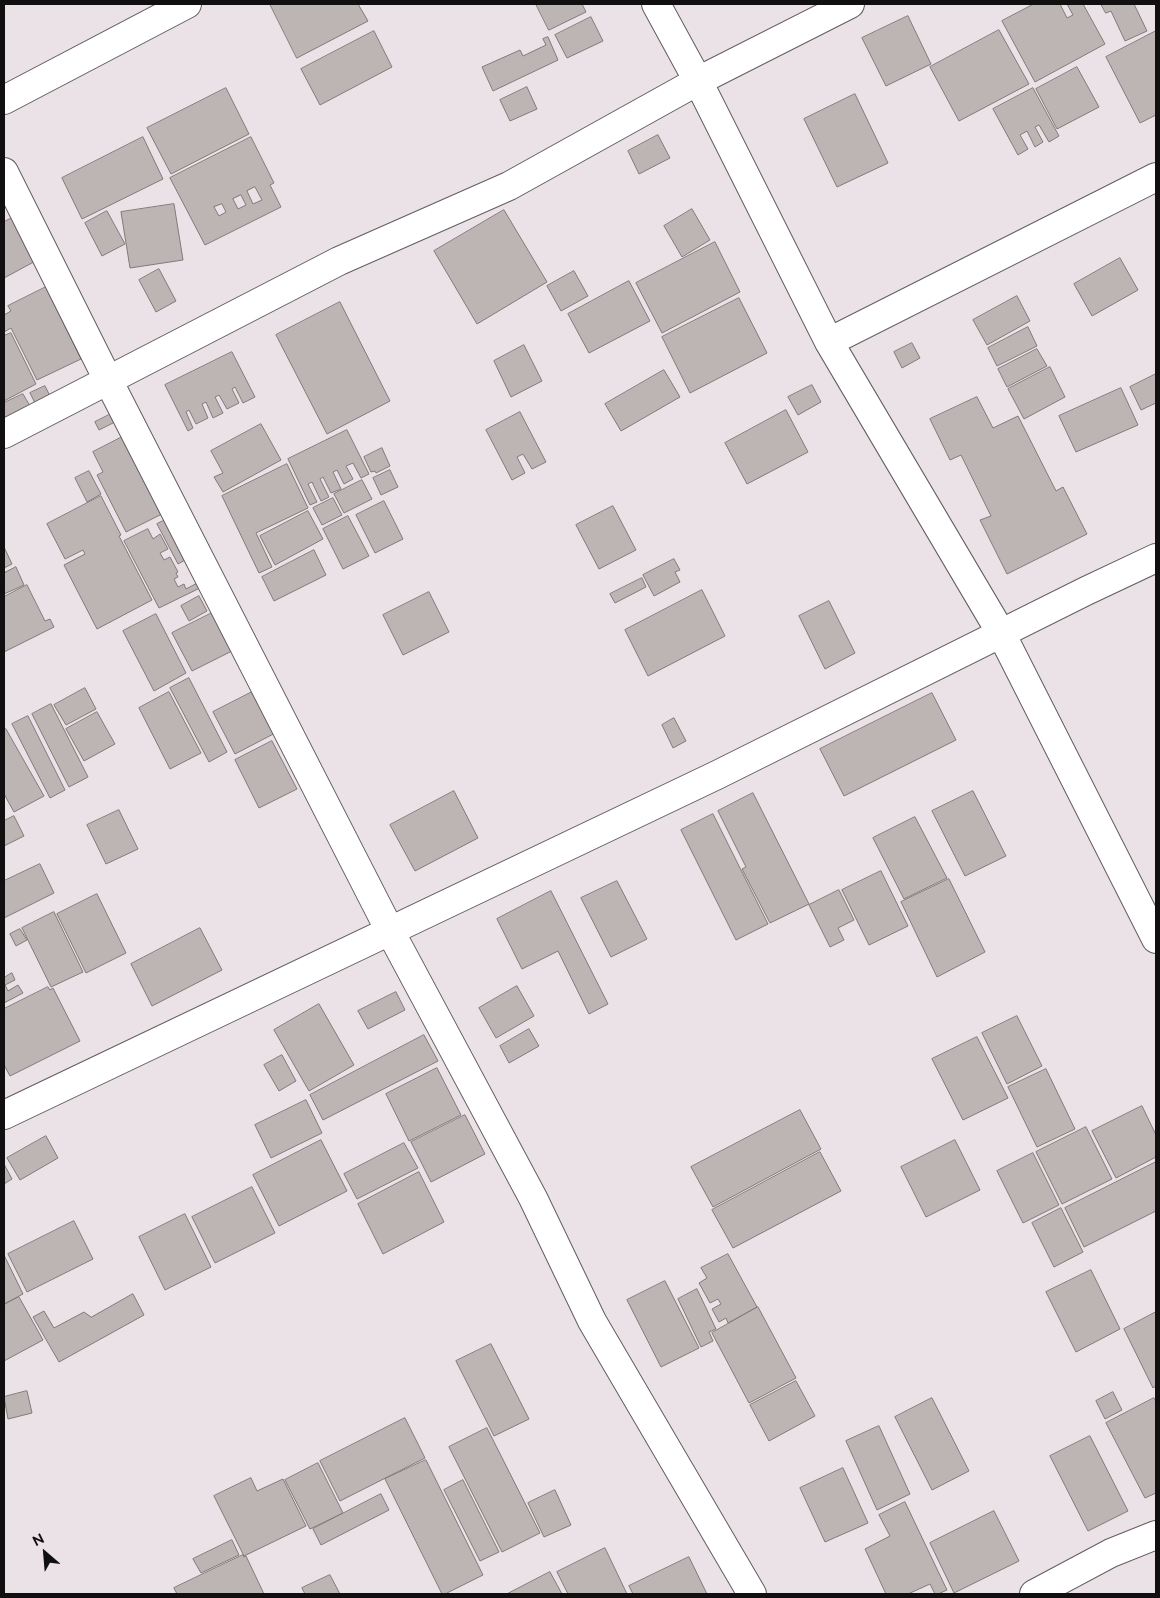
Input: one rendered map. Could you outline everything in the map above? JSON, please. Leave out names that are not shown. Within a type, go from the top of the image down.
[{"type":"street","points":[[4,100],[187,4]]},
{"type":"street","points":[[656,4],[698,81],[829,342],[1001,633],[1156,939]]},
{"type":"street","points":[[4,434],[339,261],[509,186],[698,81],[850,4]]},
{"type":"street","points":[[4,172],[108,380],[390,931],[533,1198],[592,1321],[752,1594]]},
{"type":"street","points":[[829,342],[1156,177]]},
{"type":"street","points":[[4,1115],[717,775],[1156,558]]},
{"type":"street","points":[[1034,1594],[1111,1553],[1156,1535]]},
{"type":"building","points":[[270,4],[358,4],[368,21],[297,58]]},
{"type":"building","points":[[536,4],[582,4],[586,12],[549,30]]},
{"type":"building","points":[[1034,4],[1060,4],[1067,18],[1073,15],[1067,4],[1083,4],[1105,44],[1035,82],[1002,21]]},
{"type":"building","points":[[1101,4],[1134,4],[1147,31],[1125,41],[1111,11],[1106,13]]},
{"type":"building","points":[[908,16],[931,64],[886,86],[862,38]]},
{"type":"building","points":[[591,17],[603,41],[567,58],[555,35]]},
{"type":"building","points":[[999,30],[1029,84],[959,121],[930,67]]},
{"type":"building","points":[[374,31],[392,67],[320,105],[301,69]]},
{"type":"building","points":[[1156,31],[1156,115],[1140,123],[1106,57]]},
{"type":"building","points":[[548,37],[558,60],[493,91],[482,67],[520,50],[523,56],[546,45],[543,39]]},
{"type":"building","points":[[1077,67],[1099,107],[1057,129],[1036,89]]},
{"type":"building","points":[[527,87],[537,109],[510,121],[500,100]]},
{"type":"building","points":[[226,88],[249,134],[171,174],[147,128]]},
{"type":"building","points":[[1033,88],[1059,136],[1049,142],[1039,125],[1035,127],[1043,142],[1035,147],[1027,131],[1020,135],[1028,149],[1018,155],[993,109]]},
{"type":"building","points":[[855,94],[888,163],[837,187],[804,119]]},
{"type":"building","points":[[658,135],[670,158],[639,174],[628,151]]},
{"type":"building","points":[[143,137],[163,179],[82,219],[62,178]]},
{"type":"building","points":[[251,137],[274,183],[270,185],[281,207],[205,245],[170,178]],"holes":[[[255,187],[262,200],[253,204],[247,191]],[[241,195],[246,205],[238,209],[233,199]],[[222,204],[226,212],[219,216],[214,207]]]},
{"type":"building","points":[[174,204],[183,260],[130,268],[121,212]]},
{"type":"building","points":[[692,209],[710,240],[682,257],[664,226]]},
{"type":"building","points":[[504,210],[547,282],[477,324],[434,251]]},
{"type":"building","points":[[107,211],[125,244],[102,256],[85,223]]},
{"type":"building","points":[[20,214],[43,257],[4,278],[4,222]]},
{"type":"building","points":[[715,242],[740,292],[662,333],[636,283]]},
{"type":"building","points":[[1120,258],[1138,290],[1092,316],[1074,284]]},
{"type":"building","points":[[159,269],[176,301],[156,312],[139,280]]},
{"type":"building","points":[[574,271],[588,296],[561,311],[547,286]]},
{"type":"building","points":[[629,281],[650,321],[589,353],[568,314]]},
{"type":"building","points":[[46,287],[81,359],[37,380],[11,328],[4,332],[4,315],[11,311],[8,306]]},
{"type":"building","points":[[1017,296],[1030,321],[987,345],[973,320]]},
{"type":"building","points":[[739,298],[767,353],[690,393],[662,337]]},
{"type":"building","points":[[340,302],[390,401],[327,434],[276,335]]},
{"type":"building","points":[[1028,327],[1037,346],[997,366],[988,348]]},
{"type":"building","points":[[11,333],[36,384],[4,401],[4,336]]},
{"type":"building","points":[[912,343],[920,358],[902,368],[894,352]]},
{"type":"building","points":[[524,345],[542,381],[511,397],[494,361]]},
{"type":"building","points":[[1037,349],[1047,366],[1007,387],[998,369]]},
{"type":"building","points":[[232,352],[255,397],[243,403],[235,387],[232,389],[239,403],[227,409],[219,395],[215,397],[223,413],[213,418],[206,402],[202,404],[208,418],[196,424],[189,410],[186,412],[193,428],[188,431],[165,385]]},
{"type":"building","points":[[1050,367],[1065,397],[1024,419],[1008,389]]},
{"type":"building","points":[[664,370],[680,397],[621,431],[605,404]]},
{"type":"building","points":[[1156,374],[1156,403],[1141,410],[1130,387]]},
{"type":"building","points":[[812,385],[821,402],[798,415],[788,397]]},
{"type":"building","points":[[45,386],[50,396],[35,403],[30,393]]},
{"type":"building","points":[[1121,388],[1138,425],[1076,452],[1059,416]]},
{"type":"building","points":[[23,394],[30,406],[6,418],[4,415],[4,403]]},
{"type":"building","points":[[977,397],[993,428],[1018,416],[1056,491],[1063,487],[1087,534],[1007,574],[980,520],[991,516],[961,455],[950,460],[930,419]]},
{"type":"building","points":[[121,409],[125,417],[99,430],[95,422]]},
{"type":"building","points":[[786,410],[808,452],[747,484],[725,443]]},
{"type":"building","points":[[520,412],[546,462],[532,469],[523,454],[517,457],[525,473],[512,480],[486,430]]},
{"type":"building","points":[[261,424],[281,460],[223,492],[214,477],[223,473],[211,451]]},
{"type":"building","points":[[347,430],[369,474],[361,478],[353,463],[346,466],[353,479],[344,484],[337,470],[333,472],[341,489],[331,493],[323,477],[320,479],[329,497],[321,501],[312,482],[308,484],[317,502],[310,505],[288,459]]},
{"type":"building","points":[[132,432],[170,510],[126,532],[97,475],[103,472],[93,452]]},
{"type":"building","points":[[382,448],[390,466],[376,473],[375,471],[371,472],[364,457]]},
{"type":"building","points":[[287,464],[308,508],[256,533],[272,567],[259,573],[222,496]]},
{"type":"building","points":[[390,470],[398,487],[381,495],[373,478]]},
{"type":"building","points":[[89,471],[101,494],[87,502],[75,478]]},
{"type":"building","points":[[362,480],[372,499],[344,513],[334,494]]},
{"type":"building","points":[[101,496],[152,600],[97,629],[64,565],[85,554],[83,550],[65,559],[47,524]]},
{"type":"building","points":[[333,498],[342,515],[322,525],[313,508]]},
{"type":"building","points":[[384,501],[403,539],[375,553],[356,515]]},
{"type":"building","points":[[613,506],[636,550],[599,569],[576,525]]},
{"type":"building","points":[[308,511],[323,539],[275,565],[260,536]]},
{"type":"building","points":[[174,516],[194,555],[178,564],[157,524]]},
{"type":"building","points":[[348,516],[369,556],[343,569],[323,529]]},
{"type":"building","points":[[148,529],[153,539],[160,534],[168,549],[160,553],[164,560],[170,557],[178,572],[176,573],[178,577],[174,579],[178,587],[184,584],[186,589],[201,581],[204,586],[159,608],[124,541]]},
{"type":"building","points":[[4,547],[12,564],[4,568]]},
{"type":"building","points":[[314,550],[326,575],[274,601],[262,577]]},
{"type":"building","points":[[674,559],[680,570],[675,572],[680,582],[654,596],[643,575]]},
{"type":"building","points":[[16,567],[24,585],[4,594],[4,570],[5,572]]},
{"type":"building","points":[[642,578],[646,587],[615,603],[610,594]]},
{"type":"building","points":[[27,585],[45,621],[50,619],[54,627],[4,652],[4,597]]},
{"type":"building","points":[[702,590],[725,636],[648,676],[625,630]]},
{"type":"building","points":[[429,592],[449,632],[403,655],[383,615]]},
{"type":"building","points":[[199,596],[207,611],[189,621],[181,606]]},
{"type":"building","points":[[829,601],[855,653],[825,669],[799,616]]},
{"type":"building","points":[[216,611],[232,651],[192,671],[172,633]]},
{"type":"building","points":[[156,614],[186,673],[154,691],[123,631]]},
{"type":"building","points":[[189,678],[227,752],[209,762],[170,688]]},
{"type":"building","points":[[85,688],[96,709],[66,725],[54,705]]},
{"type":"building","points":[[256,690],[283,729],[235,754],[213,712]]},
{"type":"building","points":[[169,692],[201,753],[170,769],[139,708]]},
{"type":"building","points":[[932,693],[956,740],[844,796],[820,749]]},
{"type":"building","points":[[51,704],[88,777],[69,787],[32,714]]},
{"type":"building","points":[[97,712],[115,744],[84,761],[66,729]]},
{"type":"building","points":[[28,716],[65,790],[50,798],[12,724]]},
{"type":"building","points":[[674,718],[686,741],[673,748],[662,725]]},
{"type":"building","points":[[6,729],[44,796],[14,812],[4,794],[4,730]]},
{"type":"building","points":[[272,741],[297,789],[259,808],[235,760]]},
{"type":"building","points":[[454,791],[478,838],[415,871],[390,825]]},
{"type":"building","points":[[973,791],[1006,856],[965,876],[932,811]]},
{"type":"building","points":[[753,793],[809,904],[770,923],[742,869],[746,867],[718,811]]},
{"type":"building","points":[[119,810],[138,849],[106,864],[87,825]]},
{"type":"building","points":[[713,814],[768,924],[736,940],[681,830]]},
{"type":"building","points":[[14,816],[24,836],[4,846],[4,821]]},
{"type":"building","points":[[915,817],[947,878],[904,899],[873,838]]},
{"type":"building","points":[[40,864],[54,893],[4,918],[4,881]]},
{"type":"building","points":[[881,871],[908,926],[869,945],[842,890]]},
{"type":"building","points":[[949,879],[985,952],[937,977],[901,902]]},
{"type":"building","points":[[617,881],[647,939],[611,957],[581,898]]},
{"type":"building","points":[[839,890],[854,920],[838,928],[844,940],[830,947],[809,905]]},
{"type":"building","points":[[551,891],[608,1004],[589,1014],[558,951],[522,969],[497,919]]},
{"type":"building","points":[[97,894],[126,953],[86,973],[57,914]]},
{"type":"building","points":[[54,912],[83,972],[51,987],[22,928]]},
{"type":"building","points":[[200,928],[222,970],[152,1006],[131,964]]},
{"type":"building","points":[[20,929],[27,940],[16,946],[10,934]]},
{"type":"building","points":[[12,973],[15,980],[5,985],[8,991],[18,985],[23,993],[4,1003],[4,978]]},
{"type":"building","points":[[517,986],[534,1016],[496,1038],[479,1008]]},
{"type":"building","points":[[48,987],[50,990],[53,988],[80,1041],[10,1076],[4,1065],[4,1009]]},
{"type":"building","points":[[396,992],[405,1010],[368,1029],[358,1011]]},
{"type":"building","points":[[319,1004],[354,1065],[309,1091],[274,1030]]},
{"type":"building","points":[[1017,1016],[1042,1066],[1007,1084],[982,1033]]},
{"type":"building","points":[[529,1029],[539,1046],[509,1063],[500,1046]]},
{"type":"building","points":[[424,1035],[438,1061],[323,1120],[310,1095]]},
{"type":"building","points":[[977,1037],[1008,1098],[963,1120],[932,1059]]},
{"type":"building","points":[[282,1055],[296,1081],[279,1091],[264,1065]]},
{"type":"building","points":[[437,1068],[461,1115],[409,1141],[386,1094]]},
{"type":"building","points":[[1046,1069],[1075,1129],[1037,1147],[1008,1087]]},
{"type":"building","points":[[306,1100],[322,1133],[271,1158],[255,1125]]},
{"type":"building","points":[[1142,1106],[1156,1135],[1156,1157],[1116,1178],[1092,1131]]},
{"type":"building","points":[[800,1110],[821,1149],[713,1207],[691,1167]]},
{"type":"building","points":[[465,1115],[485,1154],[431,1182],[411,1142]]},
{"type":"building","points":[[1086,1127],[1112,1179],[1062,1204],[1036,1152]]},
{"type":"building","points":[[46,1136],[58,1158],[20,1180],[7,1158]]},
{"type":"building","points":[[321,1140],[347,1191],[279,1226],[253,1175]]},
{"type":"building","points":[[955,1140],[980,1190],[926,1217],[901,1167]]},
{"type":"building","points":[[404,1143],[418,1168],[357,1199],[344,1174]]},
{"type":"building","points":[[820,1152],[841,1191],[733,1248],[712,1210]]},
{"type":"building","points":[[1033,1153],[1059,1205],[1023,1223],[997,1171]]},
{"type":"building","points":[[1156,1162],[1156,1211],[1084,1247],[1065,1208]]},
{"type":"building","points":[[4,1164],[12,1179],[4,1184]]},
{"type":"building","points":[[419,1172],[444,1222],[383,1254],[358,1204]]},
{"type":"building","points":[[252,1187],[275,1233],[215,1263],[192,1217]]},
{"type":"building","points":[[1061,1208],[1083,1252],[1054,1267],[1032,1223]]},
{"type":"building","points":[[185,1214],[211,1267],[165,1290],[139,1237]]},
{"type":"building","points":[[74,1221],[93,1259],[27,1292],[8,1254]]},
{"type":"building","points":[[728,1254],[757,1307],[728,1323],[726,1318],[719,1322],[712,1309],[721,1304],[718,1299],[710,1303],[699,1283],[707,1278],[701,1268]]},
{"type":"building","points":[[4,1255],[23,1294],[4,1304]]},
{"type":"building","points":[[1091,1270],[1120,1329],[1076,1352],[1046,1292]]},
{"type":"building","points":[[665,1281],[699,1348],[661,1367],[627,1300]]},
{"type":"building","points":[[697,1289],[716,1329],[709,1332],[713,1341],[701,1347],[678,1299]]},
{"type":"building","points":[[133,1294],[144,1315],[59,1362],[33,1317],[44,1311],[54,1328],[84,1312],[91,1317]]},
{"type":"building","points":[[19,1297],[43,1340],[4,1361],[4,1305]]},
{"type":"building","points":[[758,1307],[796,1378],[749,1403],[712,1333]]},
{"type":"building","points":[[1156,1312],[1156,1386],[1153,1388],[1124,1329]]},
{"type":"building","points":[[491,1344],[529,1419],[494,1436],[456,1361]]},
{"type":"building","points":[[796,1381],[815,1416],[769,1441],[750,1405]]},
{"type":"building","points":[[27,1391],[32,1413],[8,1419],[4,1397]]},
{"type":"building","points":[[1113,1392],[1122,1410],[1105,1419],[1096,1401]]},
{"type":"building","points":[[932,1398],[969,1471],[932,1490],[895,1417]]},
{"type":"building","points":[[1154,1398],[1156,1402],[1156,1493],[1145,1498],[1106,1423]]},
{"type":"building","points":[[405,1418],[425,1458],[340,1501],[320,1461]]},
{"type":"building","points":[[879,1426],[910,1494],[877,1510],[846,1441]]},
{"type":"building","points":[[487,1428],[540,1533],[502,1552],[449,1447]]},
{"type":"building","points":[[1090,1436],[1128,1511],[1088,1531],[1050,1456]]},
{"type":"building","points":[[426,1460],[483,1575],[445,1594],[442,1594],[385,1479]]},
{"type":"building","points":[[318,1463],[343,1513],[310,1529],[285,1480]]},
{"type":"building","points":[[843,1468],[868,1523],[825,1542],[800,1488]]},
{"type":"building","points":[[251,1478],[257,1491],[283,1479],[306,1526],[244,1556],[214,1496]]},
{"type":"building","points":[[463,1480],[499,1552],[480,1561],[444,1490]]},
{"type":"building","points":[[555,1490],[571,1525],[544,1537],[528,1503]]},
{"type":"building","points":[[381,1494],[389,1510],[321,1545],[313,1529]]},
{"type":"building","points":[[905,1502],[947,1590],[938,1594],[935,1594],[930,1584],[908,1594],[886,1594],[865,1549],[890,1536],[879,1515]]},
{"type":"building","points":[[994,1511],[1019,1561],[954,1593],[930,1543]]},
{"type":"building","points":[[232,1540],[239,1555],[201,1573],[193,1559]]},
{"type":"building","points":[[605,1548],[627,1594],[568,1594],[557,1572]]},
{"type":"building","points":[[243,1555],[244,1557],[246,1556],[264,1594],[177,1594],[174,1588]]},
{"type":"building","points":[[689,1557],[707,1594],[633,1594],[629,1586]]},
{"type":"building","points":[[550,1572],[562,1594],[507,1594]]},
{"type":"building","points":[[330,1575],[340,1594],[305,1594],[302,1588]]}]
